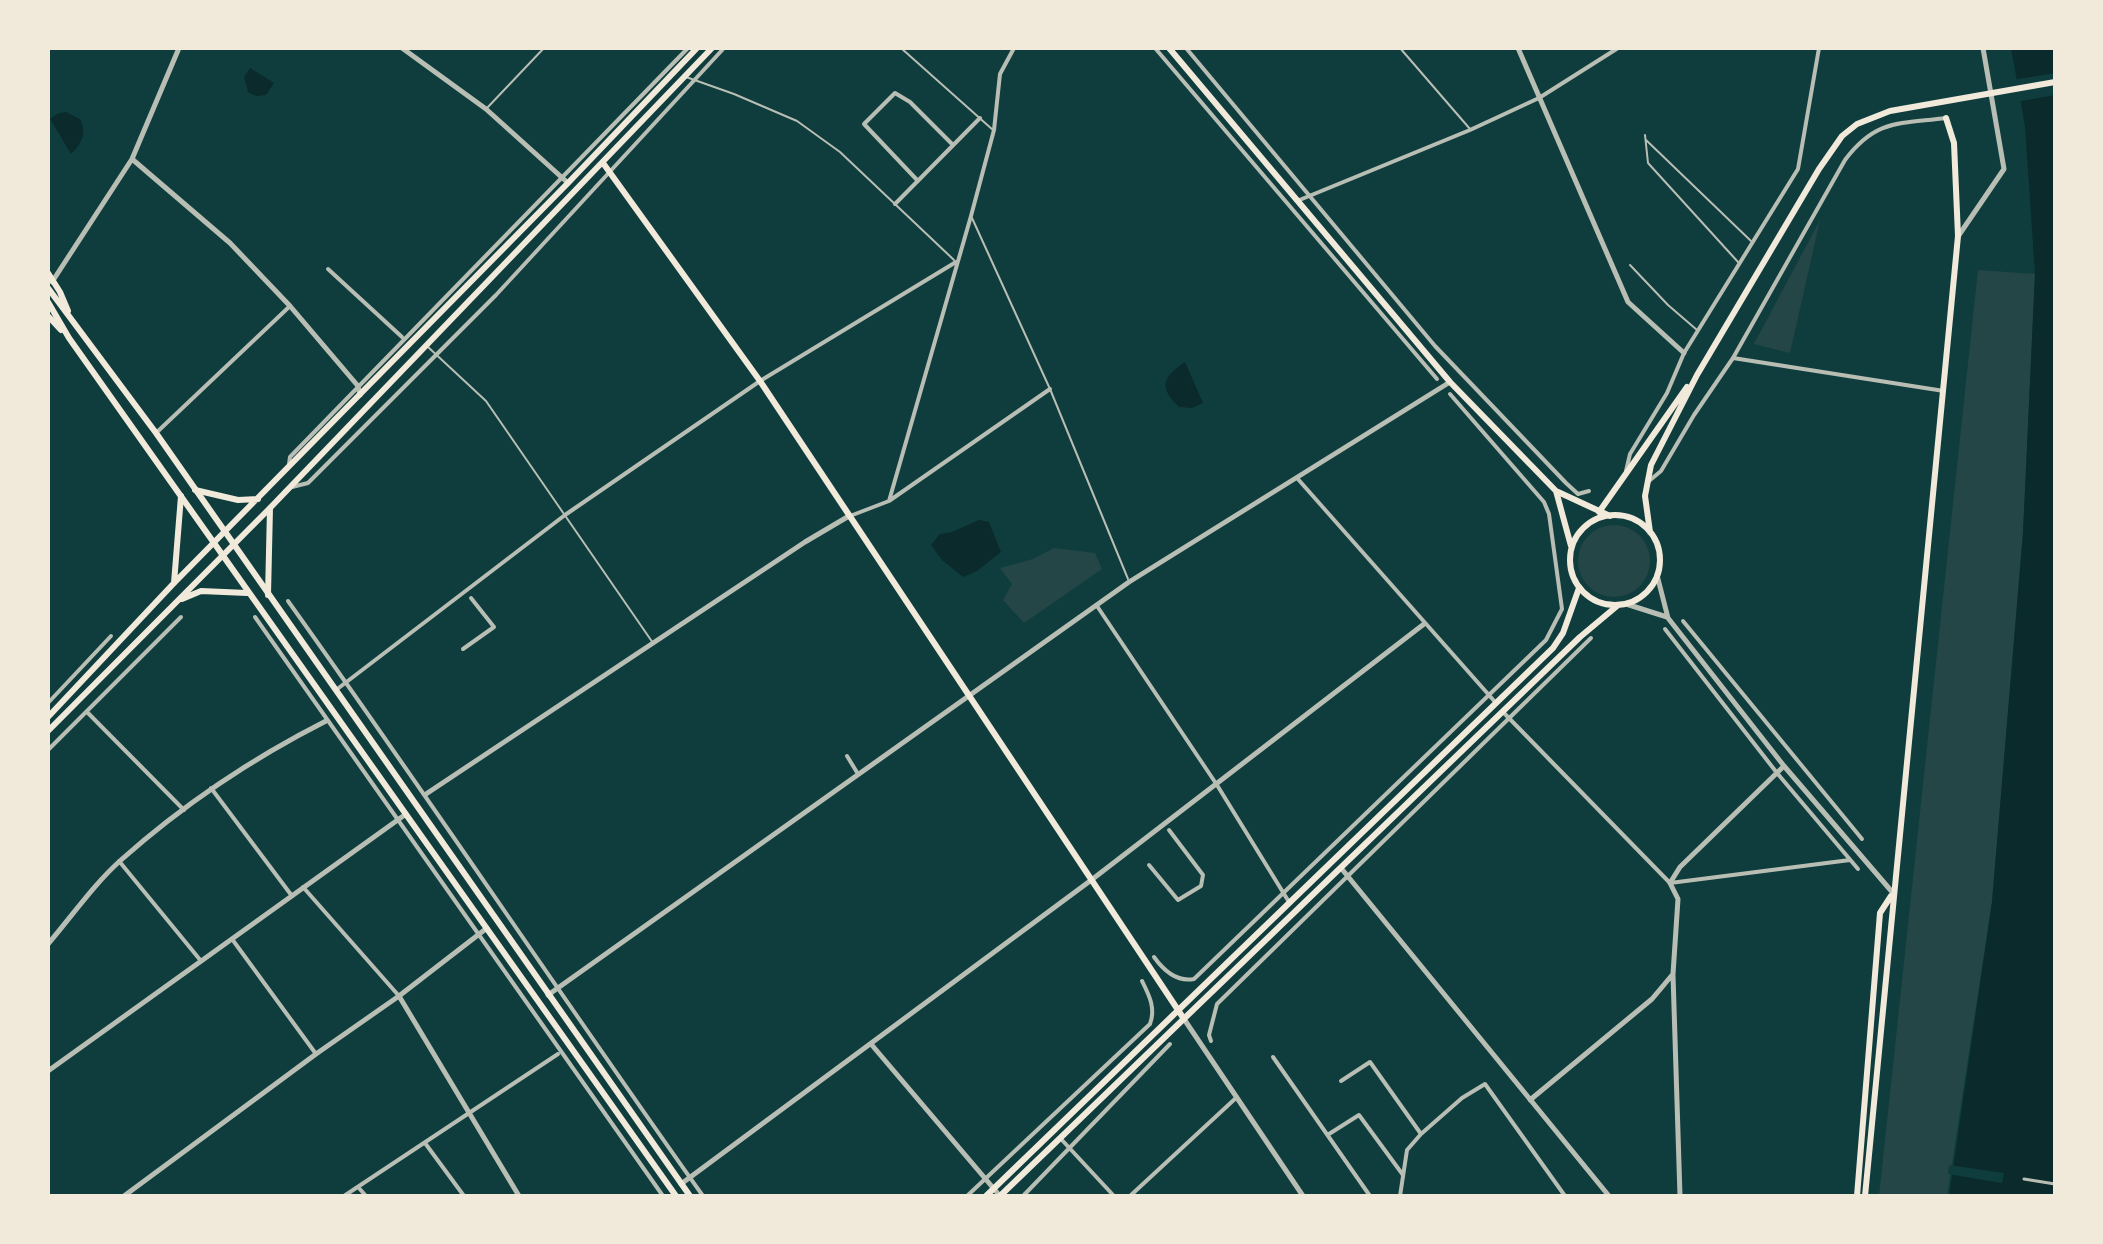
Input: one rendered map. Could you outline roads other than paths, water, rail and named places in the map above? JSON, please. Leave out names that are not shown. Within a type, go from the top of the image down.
[{"type":"main road","points":[[48,717],[174,583],[697,48]]},
{"type":"main road","points":[[48,731],[290,488],[712,48]]},
{"type":"main road","points":[[1169,48],[1450,382],[1556,491],[1610,516],[1636,521],[1650,532]]},
{"type":"main road","points":[[1556,491],[1571,547],[1570,564],[1579,588],[1600,603],[1617,606],[1648,591],[1657,575],[1660,557],[1650,532],[1645,496],[1651,465],[1697,375],[1819,169],[1842,136],[1870,118],[1890,111],[2055,82]]},
{"type":"main road","points":[[1865,1196],[1958,236],[1954,143],[1946,118]]},
{"type":"main road","points":[[603,163],[760,381],[1184,1019]]},
{"type":"main road","points":[[48,273],[73,322]]},
{"type":"main road","points":[[48,288],[156,433],[690,1196]]},
{"type":"main road","points":[[48,302],[69,338],[247,593],[676,1196]]},
{"type":"main road","points":[[48,316],[69,338]]},
{"type":"main road","points":[[1571,547],[1579,532],[1593,521],[1697,375]]},
{"type":"main road","points":[[195,490],[238,500],[258,499]]},
{"type":"main road","points":[[174,583],[181,496]]},
{"type":"main road","points":[[268,595],[270,508]]},
{"type":"main road","points":[[1593,521],[1610,516]]},
{"type":"main road","points":[[986,1196],[1553,648],[1563,633],[1579,588]]},
{"type":"main road","points":[[179,600],[201,591],[247,593]]},
{"type":"main road","points":[[1000,1196],[1341,868],[1506,715],[1580,637],[1617,606]]},
{"type":"main road","points":[[1857,1196],[1880,913],[1893,893]]},
{"type":"street","points":[[48,288],[132,159],[179,48]]},
{"type":"street","points":[[402,48],[486,109],[568,183]]},
{"type":"street","points":[[287,469],[290,457],[688,48]]},
{"type":"street","points":[[290,488],[308,483],[496,295],[724,48]]},
{"type":"street","points":[[889,501],[994,130],[1000,74],[1014,48]]},
{"type":"street","points":[[1155,48],[1437,379]]},
{"type":"street","points":[[1186,48],[1446,357],[1566,483],[1578,494],[1589,491]]},
{"type":"street","points":[[1518,48],[1628,302],[1684,353]]},
{"type":"street","points":[[1297,201],[1470,130],[1539,98],[1618,48]]},
{"type":"street","points":[[1625,473],[1630,454],[1667,393],[1684,353],[1798,169],[1819,48]]},
{"type":"street","points":[[1958,236],[2004,169],[1983,48]]},
{"type":"street","points":[[918,181],[864,124],[895,93],[910,102],[953,145]]},
{"type":"street","points":[[895,204],[980,118]]},
{"type":"street","points":[[1647,483],[1661,471],[1733,358],[1845,160],[1856,146],[1880,128],[1946,118]]},
{"type":"street","points":[[132,159],[230,243],[290,306],[358,386],[360,395]]},
{"type":"street","points":[[335,691],[565,515],[760,381],[956,262]]},
{"type":"street","points":[[328,269],[402,337]]},
{"type":"street","points":[[156,433],[290,306]]},
{"type":"street","points":[[1733,358],[1944,391]]},
{"type":"street","points":[[548,995],[1129,582],[1450,382]]},
{"type":"street","points":[[426,794],[805,542],[849,516],[889,501],[1050,389]]},
{"type":"street","points":[[1154,957],[1168,972],[1185,980],[1194,979],[1546,640],[1562,609],[1549,514],[1544,502],[1450,394]]},
{"type":"street","points":[[1297,478],[1496,703]]},
{"type":"street","points":[[1657,575],[1668,618],[1784,766],[1893,893]]},
{"type":"street","points":[[463,649],[494,627],[471,598]]},
{"type":"street","points":[[288,601],[426,794],[557,989],[703,1196]]},
{"type":"street","points":[[1626,604],[1668,618]]},
{"type":"street","points":[[1097,606],[1217,785],[1289,902]]},
{"type":"street","points":[[48,750],[181,617]]},
{"type":"street","points":[[255,617],[663,1196]]},
{"type":"street","points":[[1683,621],[1862,839]]},
{"type":"street","points":[[681,1184],[1090,881],[1424,624]]},
{"type":"street","points":[[1665,629],[1777,773],[1858,869]]},
{"type":"street","points":[[48,703],[111,636]]},
{"type":"street","points":[[1211,1041],[1209,1035],[1217,1004],[1506,715],[1591,638]]},
{"type":"street","points":[[86,711],[184,810]]},
{"type":"street","points":[[1506,715],[1670,883],[1678,899],[1673,974],[1680,1196]]},
{"type":"street","points":[[48,944],[119,861],[211,788],[269,750],[326,721]]},
{"type":"street","points":[[847,756],[860,776]]},
{"type":"street","points":[[1670,883],[1680,867],[1784,766]]},
{"type":"street","points":[[211,788],[292,896]]},
{"type":"street","points":[[48,1071],[406,814]]},
{"type":"street","points":[[1149,865],[1178,900],[1201,886],[1203,875],[1169,830]]},
{"type":"street","points":[[1670,883],[1850,860]]},
{"type":"street","points":[[119,861],[201,961]]},
{"type":"street","points":[[1341,868],[1609,1196]]},
{"type":"street","points":[[303,887],[399,996],[519,1196]]},
{"type":"street","points":[[124,1196],[399,996],[487,928]]},
{"type":"street","points":[[232,939],[316,1054]]},
{"type":"street","points":[[1530,1100],[1652,999],[1673,974]]},
{"type":"street","points":[[967,1196],[1150,1024],[1154,1015],[1150,996],[1142,981]]},
{"type":"street","points":[[1184,1019],[1303,1196]]},
{"type":"street","points":[[871,1044],[1000,1196]]},
{"type":"street","points":[[1023,1196],[1170,1044]]},
{"type":"street","points":[[344,1196],[558,1054]]},
{"type":"street","points":[[1273,1057],[1370,1196]]},
{"type":"street","points":[[1341,1081],[1370,1062],[1421,1134]]},
{"type":"street","points":[[1400,1196],[1407,1150],[1462,1098],[1485,1084],[1565,1196]]},
{"type":"street","points":[[1130,1196],[1237,1097]]},
{"type":"street","points":[[1328,1134],[1359,1115],[1403,1175]]},
{"type":"street","points":[[1060,1138],[1114,1196]]},
{"type":"street","points":[[425,1143],[464,1196]]},
{"type":"street","points":[[2024,1179],[2055,1184]]},
{"type":"street","points":[[358,1187],[366,1196]]},
{"type":"lane","points":[[486,109],[544,48]]},
{"type":"lane","points":[[901,48],[994,130]]},
{"type":"lane","points":[[1400,48],[1470,130]]},
{"type":"lane","points":[[684,77],[797,121],[840,152],[956,262]]},
{"type":"lane","points":[[1645,135],[1648,163],[1739,263]]},
{"type":"lane","points":[[1646,139],[1752,241]]},
{"type":"lane","points":[[971,216],[1050,389],[1129,582]]},
{"type":"lane","points":[[1630,265],[1668,305],[1698,330]]},
{"type":"lane","points":[[427,346],[486,401],[654,644]]}]
